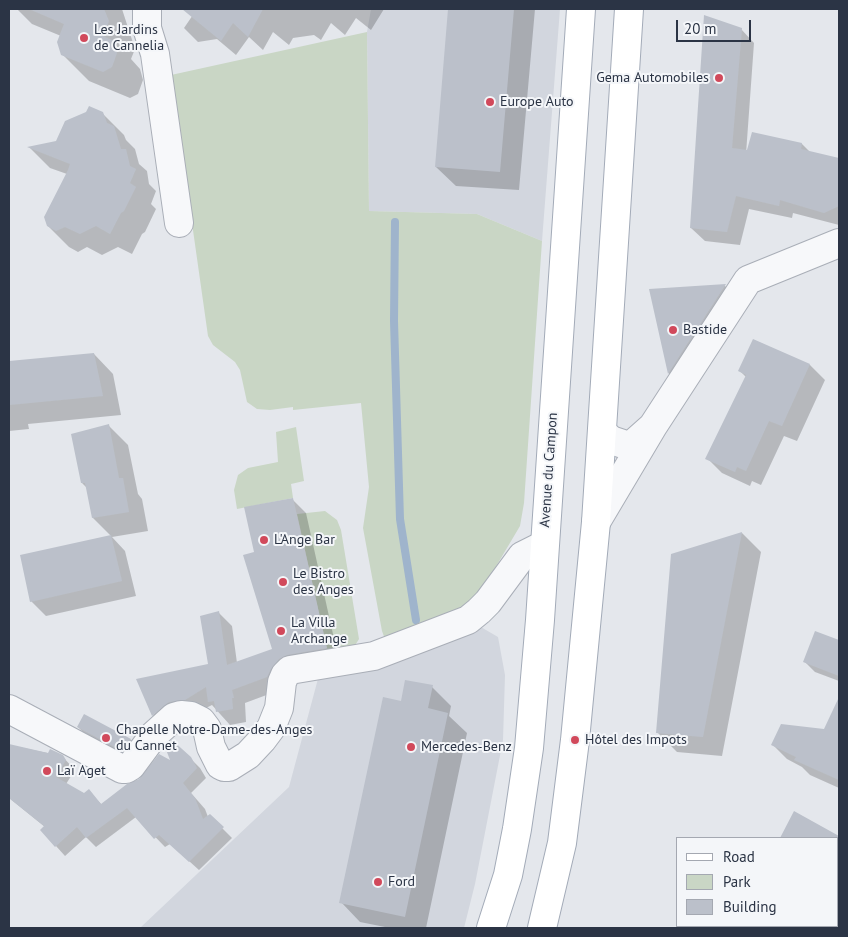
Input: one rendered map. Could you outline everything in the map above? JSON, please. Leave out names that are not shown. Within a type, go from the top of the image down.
[{"type":"main road","name":"Avenue du Campon","points":[[492,928],[508,875],[529,748],[540,620],[581,9]]},
{"type":"main road","points":[[542,928],[562,843],[575,740],[596,522],[629,9]]},
{"type":"street","points":[[147,9],[147,28],[155,54],[179,223]]},
{"type":"street","points":[[596,522],[653,426],[748,280],[839,243]]},
{"type":"street","points":[[602,432],[611,440],[626,445],[642,438],[653,426]]},
{"type":"street","points":[[9,709],[122,769],[130,766],[165,723],[174,716],[191,716],[201,721],[207,729],[211,747],[220,765],[229,767],[248,755],[271,728],[279,708],[282,682],[290,670],[374,656],[468,620],[488,602],[522,556],[544,545]]},
{"type":"shaded area","points":[[371,9],[560,9],[542,241],[477,214],[369,211],[367,32]]},
{"type":"shaded area","points":[[474,623],[498,637],[505,675],[503,740],[475,884],[464,928],[141,927],[289,787],[319,675]]},
{"type":"green space","points":[[367,32],[369,211],[477,214],[542,241],[524,503],[520,526],[485,585],[466,610],[386,642],[382,631],[363,528],[369,487],[361,403],[293,410],[293,407],[270,410],[257,409],[247,402],[240,370],[235,362],[213,345],[208,336],[171,75]]},
{"type":"green space","points":[[296,427],[304,481],[291,484],[293,498],[237,509],[234,490],[238,475],[248,468],[278,462],[276,432]]},
{"type":"green space","points":[[325,511],[337,520],[341,530],[359,639],[354,647],[328,654],[297,514]]},
{"type":"building","name":"Les Jardins de Cannelia","points":[[29,9],[104,9],[109,21],[103,36],[114,41],[117,53],[112,67],[103,72],[61,55],[57,42],[64,24]]},
{"type":"building","points":[[182,9],[263,9],[248,37],[233,23],[221,41]]},
{"type":"building","points":[[448,9],[514,9],[500,172],[435,167]]},
{"type":"building","points":[[704,15],[742,28],[732,148],[747,150],[752,132],[802,143],[801,149],[839,158],[839,206],[824,213],[780,200],[779,206],[736,196],[727,232],[690,228]]},
{"type":"building","points":[[89,106],[103,112],[107,123],[114,126],[121,149],[126,149],[130,166],[136,169],[130,183],[136,187],[110,234],[96,226],[80,234],[65,227],[56,231],[47,226],[44,217],[70,164],[27,147],[56,141],[65,121],[86,112]]},
{"type":"building","points":[[726,284],[682,352],[668,374],[649,289]]},
{"type":"building","points":[[753,339],[810,364],[782,426],[769,421],[746,471],[737,467],[735,472],[705,459],[746,375],[738,371]]},
{"type":"building","points":[[94,353],[103,396],[9,405],[9,361]]},
{"type":"building","points":[[109,424],[119,478],[123,478],[129,512],[92,518],[85,483],[81,483],[71,434]]},
{"type":"building","points":[[293,498],[327,648],[287,655],[279,659],[267,677],[232,690],[234,698],[232,698],[233,709],[216,712],[214,701],[208,702],[206,687],[185,700],[169,702],[152,716],[136,679],[208,664],[200,616],[219,611],[227,665],[272,649],[243,555],[254,552],[244,507]]},
{"type":"building","points":[[742,532],[703,737],[656,733],[671,554]]},
{"type":"building","points":[[111,535],[122,581],[30,602],[20,555]]},
{"type":"building","points":[[815,631],[839,640],[839,676],[803,662]]},
{"type":"building","points":[[405,680],[433,685],[428,708],[448,713],[405,917],[339,903],[383,697],[401,701]]},
{"type":"building","points":[[839,697],[839,780],[794,760],[796,757],[771,745],[781,724],[824,729]]},
{"type":"building","points":[[84,714],[131,739],[122,751],[77,727]]},
{"type":"building","points":[[172,740],[191,757],[197,768],[183,783],[195,798],[203,819],[210,814],[224,827],[189,862],[159,835],[154,839],[127,808],[86,838],[77,827],[55,847],[40,830],[44,826],[9,798],[9,744],[48,753],[50,749],[63,755],[66,760],[56,777],[84,793],[89,789],[101,804],[127,784],[139,779],[159,754],[170,760],[165,747]]},
{"type":"building","points":[[794,811],[839,836],[839,838],[838,837],[781,837]]},
{"type":"waterway","points":[[395,222],[394,321],[400,519],[416,620]]},
{"type":"place","name":"Les Jardins de Cannelia","points":[[84,38]]},
{"type":"place","name":"Gema Automobiles","points":[[719,78]]},
{"type":"place","name":"Europe Auto","points":[[490,102]]},
{"type":"place","name":"Bastide","points":[[673,330]]},
{"type":"place","name":"L'Ange Bar","points":[[264,540]]},
{"type":"place","name":"Le Bistro des Anges","points":[[283,582]]},
{"type":"place","name":"La Villa Archange","points":[[281,631]]},
{"type":"place","name":"Chapelle Notre-Dame-des-Anges du Cannet","points":[[106,738]]},
{"type":"place","name":"Hôtel des Impots","points":[[575,740]]},
{"type":"place","name":"Mercedes-Benz","points":[[411,747]]},
{"type":"place","name":"Laï Aget","points":[[47,771]]},
{"type":"place","name":"Ford","points":[[378,882]]}]
